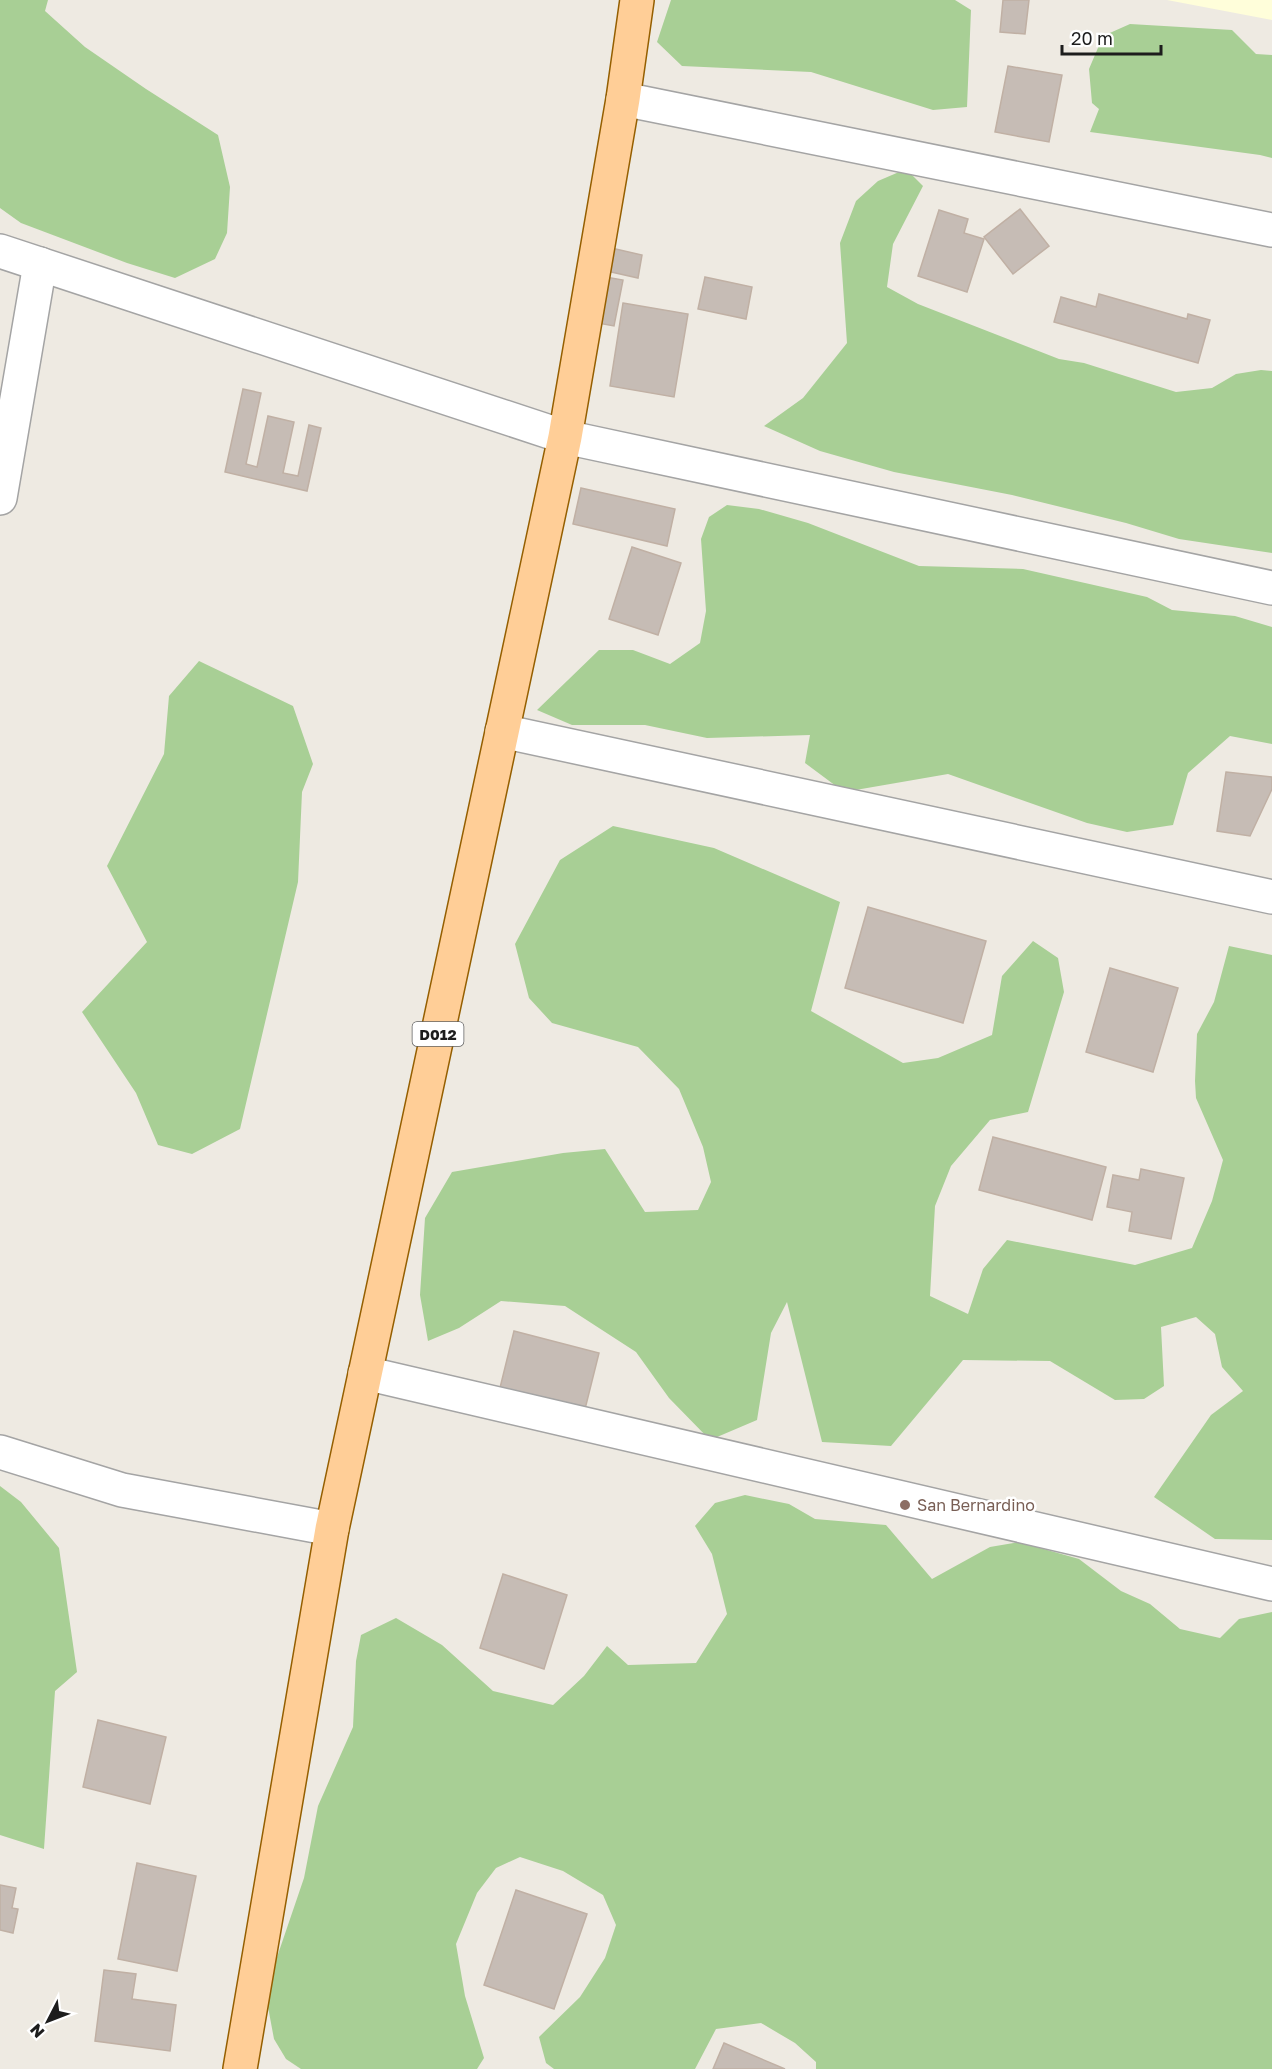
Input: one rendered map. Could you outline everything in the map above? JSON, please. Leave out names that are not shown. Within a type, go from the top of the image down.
[{"type":"main road","name":"D012","points":[[240,2069],[332,1529],[565,436],[623,99],[637,0]]},
{"type":"street","points":[[623,99],[1272,230]]},
{"type":"street","points":[[0,251],[565,436],[1272,588]]},
{"type":"street","points":[[0,498],[40,264]]},
{"type":"street","points":[[502,731],[1272,897]]},
{"type":"street","points":[[365,1373],[1272,1584]]},
{"type":"street","points":[[0,1452],[122,1490],[332,1529]]},
{"type":"shaded area","points":[[1167,0],[1272,0],[1272,20]]},
{"type":"green space","points":[[0,0],[48,0],[45,11],[85,47],[218,135],[230,187],[227,233],[215,259],[175,278],[127,263],[21,223],[0,208]]},
{"type":"green space","points":[[671,0],[955,0],[971,10],[967,107],[933,110],[811,72],[682,66],[657,42]]},
{"type":"green space","points":[[1130,24],[1232,30],[1256,54],[1272,55],[1272,158],[1090,132],[1099,109],[1092,103],[1089,69],[1103,36]]},
{"type":"green space","points":[[906,169],[923,186],[893,244],[887,287],[918,304],[1059,359],[1084,363],[1176,392],[1212,388],[1236,374],[1261,370],[1272,371],[1272,553],[1179,539],[1126,523],[1012,495],[894,472],[820,451],[764,426],[803,398],[847,343],[840,243],[856,201],[878,181]]},
{"type":"green space","points":[[727,505],[759,509],[808,523],[919,566],[1023,569],[1147,597],[1172,610],[1235,616],[1272,627],[1272,744],[1230,736],[1188,773],[1173,825],[1127,832],[1087,823],[948,774],[844,792],[805,763],[810,735],[707,738],[645,725],[572,725],[537,710],[599,650],[633,650],[670,664],[700,643],[706,611],[701,539],[709,517]]},
{"type":"green space","points":[[199,661],[293,706],[313,764],[302,792],[298,882],[240,1129],[192,1154],[158,1145],[136,1093],[82,1012],[147,942],[107,866],[164,754],[169,696]]},
{"type":"green space","points":[[613,826],[714,848],[840,902],[811,1011],[903,1063],[938,1058],[992,1035],[1002,976],[1033,941],[1058,958],[1064,992],[1028,1112],[990,1120],[951,1166],[935,1206],[930,1296],[968,1314],[983,1269],[1007,1240],[1135,1265],[1192,1248],[1212,1201],[1223,1160],[1196,1098],[1197,1034],[1214,1002],[1229,946],[1272,955],[1272,1540],[1215,1539],[1154,1497],[1211,1415],[1243,1391],[1222,1367],[1215,1334],[1196,1317],[1161,1327],[1164,1386],[1144,1399],[1115,1400],[1050,1361],[963,1360],[891,1446],[822,1442],[787,1302],[771,1333],[757,1420],[710,1440],[669,1398],[636,1352],[565,1306],[501,1301],[459,1328],[428,1341],[420,1295],[425,1218],[452,1172],[563,1153],[605,1149],[645,1212],[698,1210],[711,1182],[703,1147],[679,1089],[638,1047],[552,1023],[529,998],[515,944],[560,860]]},
{"type":"green space","points":[[0,1486],[21,1502],[59,1548],[77,1672],[55,1691],[44,1849],[0,1835]]},
{"type":"green space","points":[[745,1495],[789,1504],[815,1519],[886,1525],[932,1579],[990,1547],[1019,1542],[1079,1559],[1121,1591],[1150,1604],[1180,1629],[1220,1638],[1239,1619],[1272,1612],[1272,2069],[816,2069],[816,2062],[795,2043],[761,2023],[716,2029],[695,2069],[554,2069],[546,2063],[539,2037],[580,1997],[605,1958],[616,1925],[603,1895],[563,1871],[520,1857],[496,1868],[477,1893],[456,1944],[465,1996],[484,2058],[477,2069],[301,2069],[286,2059],[274,2039],[268,2007],[275,1963],[304,1878],[318,1806],[353,1727],[356,1661],[361,1635],[396,1618],[442,1645],[493,1691],[553,1705],[584,1676],[607,1646],[628,1665],[696,1663],[727,1614],[712,1554],[695,1526],[715,1503]]},
{"type":"building","points":[[1003,0],[1029,0],[1025,34],[1000,32]]},
{"type":"building","points":[[1008,66],[1062,75],[1049,142],[995,132]]},
{"type":"building","points":[[1020,209],[1049,246],[1013,274],[984,237]]},
{"type":"building","points":[[939,210],[968,219],[964,233],[984,239],[967,292],[918,276]]},
{"type":"building","points":[[607,247],[642,255],[638,278],[602,270]]},
{"type":"building","points":[[600,276],[623,280],[614,326],[592,322]]},
{"type":"building","points":[[705,277],[752,287],[746,319],[698,309]]},
{"type":"building","points":[[1099,294],[1187,319],[1188,314],[1210,320],[1198,363],[1054,322],[1061,297],[1096,307]]},
{"type":"building","points":[[623,303],[688,314],[674,397],[610,386]]},
{"type":"building","points":[[243,389],[261,393],[246,464],[257,467],[268,416],[294,422],[283,473],[298,476],[309,425],[321,428],[307,491],[225,472]]},
{"type":"building","points":[[581,488],[675,509],[667,546],[573,524]]},
{"type":"building","points":[[632,547],[681,563],[658,635],[609,619]]},
{"type":"building","points":[[1226,772],[1272,777],[1272,789],[1250,836],[1217,831]]},
{"type":"building","points":[[868,907],[986,941],[963,1023],[845,988]]},
{"type":"building","points":[[1110,968],[1178,988],[1153,1072],[1086,1052]]},
{"type":"building","points":[[993,1137],[1106,1167],[1092,1220],[979,1190]]},
{"type":"building","points":[[1141,1169],[1184,1178],[1171,1239],[1129,1231],[1132,1212],[1107,1207],[1113,1175],[1139,1180]]},
{"type":"building","points":[[514,1331],[599,1353],[583,1417],[498,1396]]},
{"type":"building","points":[[503,1574],[567,1595],[544,1669],[480,1648]]},
{"type":"building","points":[[98,1720],[166,1737],[150,1804],[83,1787]]},
{"type":"building","points":[[137,1863],[196,1876],[177,1971],[118,1959]]},
{"type":"building","points":[[0,1885],[16,1888],[12,1908],[18,1909],[13,1933],[0,1930]]},
{"type":"building","points":[[516,1890],[587,1914],[554,2009],[484,1985]]},
{"type":"building","points":[[104,1970],[136,1974],[132,1999],[176,2005],[170,2051],[95,2041]]},
{"type":"building","points":[[724,2043],[785,2069],[713,2069]]},
{"type":"place","name":"San Bernardino","points":[[905,1505]]}]
